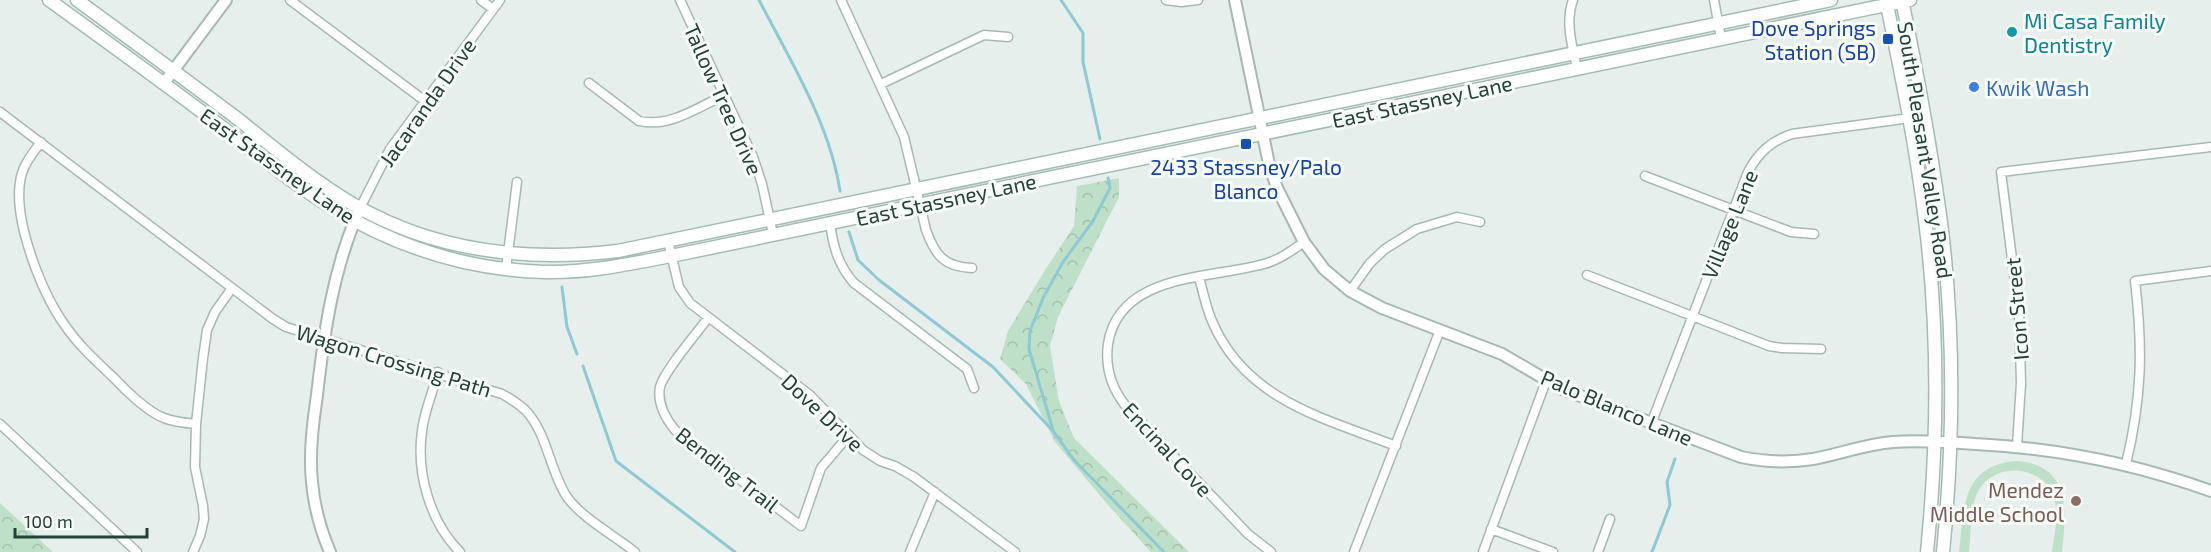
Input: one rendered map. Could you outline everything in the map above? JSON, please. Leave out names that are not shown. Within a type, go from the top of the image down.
[{"type":"main road","name":"East Stassney Lane","points":[[49,0],[164,83],[306,191],[354,221],[430,253],[468,263],[506,269],[573,272],[671,256],[1886,2],[1905,0]]},
{"type":"main road","name":"East Stassney Lane","points":[[77,0],[315,178],[360,208],[404,228],[473,249],[544,256],[618,251],[1831,0]]},
{"type":"main road","name":"South Pleasant Valley Road","points":[[1905,0],[1925,116],[1947,281],[1951,442],[1943,552]]},
{"type":"main road","name":"South Pleasant Valley Road","points":[[1886,2],[1910,118],[1925,219],[1930,273],[1935,368],[1935,442],[1927,552]]},
{"type":"street","points":[[164,83],[226,0]]},
{"type":"street","points":[[290,0],[425,101]]},
{"type":"street","points":[[481,0],[493,9]]},
{"type":"street","name":"Jacaranda Drive","points":[[360,208],[390,149],[500,0]]},
{"type":"street","name":"Tallow Tree Drive","points":[[680,0],[758,170],[773,234]]},
{"type":"street","points":[[841,0],[904,137],[926,230],[939,256],[949,264],[972,268]]},
{"type":"street","points":[[1166,0],[1181,2],[1198,0]]},
{"type":"street","name":"Palo Blanco Lane","points":[[1235,0],[1259,118],[1277,188],[1304,242],[1324,269],[1350,291],[1382,308],[1515,360],[1546,381],[1651,424],[1741,457],[1771,462],[1816,459],[1878,444],[1951,442],[2017,446],[2073,453],[2126,464],[2211,491]]},
{"type":"street","points":[[1572,0],[1569,19],[1577,68]]},
{"type":"street","points":[[1714,0],[1721,38]]},
{"type":"street","points":[[881,84],[984,35],[1008,37]]},
{"type":"street","points":[[589,83],[639,121],[649,123],[667,122],[725,94]]},
{"type":"street","name":"Wagon Crossing Path","points":[[0,112],[286,327],[438,372],[502,394],[527,411],[537,425],[568,498],[636,552]]},
{"type":"street","name":"Village Lane","points":[[1651,424],[1752,164],[1762,150],[1776,140],[1800,133],[1925,116]]},
{"type":"street","points":[[41,142],[28,159],[20,180],[18,204],[27,242],[56,310],[85,350],[131,394],[165,419],[196,424]]},
{"type":"street","name":"Icon Street","points":[[2017,446],[2021,383],[2019,314],[2001,172],[2211,147]]},
{"type":"street","points":[[1645,176],[1791,232],[1814,234]]},
{"type":"street","points":[[506,269],[517,182]]},
{"type":"street","points":[[330,552],[322,534],[312,482],[312,433],[323,338],[336,278],[360,208]]},
{"type":"street","points":[[1350,291],[1370,263],[1385,249],[1409,233],[1457,216],[1480,222]]},
{"type":"street","points":[[834,222],[836,254],[846,274],[854,283],[967,369],[974,388]]},
{"type":"street","name":"Dove Drive","points":[[668,241],[679,287],[690,303],[810,395],[863,450],[914,477],[1015,552]]},
{"type":"street","name":"Encinal Cove","points":[[1271,552],[1248,534],[1125,405],[1114,388],[1108,371],[1107,354],[1111,333],[1119,315],[1130,303],[1157,286],[1272,261],[1304,242]]},
{"type":"street","points":[[2126,464],[2134,428],[2140,378],[2140,328],[2135,281],[2211,271]]},
{"type":"street","points":[[1587,275],[1776,347],[1821,349]]},
{"type":"street","points":[[1199,277],[1208,309],[1223,342],[1236,362],[1263,388],[1301,409],[1396,446]]},
{"type":"street","points":[[193,552],[204,519],[195,467],[196,424],[207,330],[215,312],[232,288]]},
{"type":"street","name":"Bending Trail","points":[[708,318],[667,373],[660,387],[661,404],[666,420],[675,430],[801,526],[821,468],[849,435]]},
{"type":"street","points":[[1354,552],[1440,330]]},
{"type":"street","points":[[438,372],[422,431],[421,457],[424,481],[439,525],[449,541],[460,552]]},
{"type":"street","points":[[1483,552],[1546,381]]},
{"type":"street","points":[[0,424],[137,552]]},
{"type":"street","points":[[910,552],[935,492]]},
{"type":"street","points":[[1598,552],[1610,519]]},
{"type":"street","points":[[1491,529],[1552,552]]},
{"type":"green space","points":[[1119,178],[1119,197],[1058,317],[1050,346],[1059,401],[1074,438],[1189,552],[1151,552],[1055,442],[1026,384],[1000,359],[1008,331],[1074,226],[1077,186]]},
{"type":"green space","points":[[2018,461],[2036,465],[2048,472],[2057,482],[2064,507],[2062,552],[2052,552],[2056,517],[2053,496],[2037,477],[2015,470],[1992,477],[1983,485],[1976,496],[1973,509],[1969,552],[1959,552],[1965,505],[1976,480],[1985,470],[1999,464]]},
{"type":"green space","points":[[0,503],[53,552],[0,552]]},
{"type":"waterway","points":[[759,0],[796,69],[818,117],[835,166],[840,191]]},
{"type":"waterway","points":[[1061,0],[1083,33],[1083,62],[1100,139]]},
{"type":"waterway","points":[[1053,430],[1029,349],[1030,331],[1043,298],[1063,262],[1093,221],[1110,188],[1108,178]]},
{"type":"waterway","points":[[849,232],[858,260],[879,280],[993,367],[1053,431],[1074,460],[1164,552]]},
{"type":"waterway","points":[[562,287],[567,327],[577,354]]},
{"type":"waterway","points":[[583,366],[616,461],[735,552]]},
{"type":"waterway","points":[[1652,552],[1670,505],[1667,482],[1675,459]]},
{"type":"place","name":"Mi Casa Family Dentistry","points":[[2012,32]]},
{"type":"place","name":"Dove Springs Station (SB)","points":[[1888,39]]},
{"type":"place","name":"Kwik Wash","points":[[1974,87]]},
{"type":"place","name":"2433 Stassney/Palo Blanco","points":[[1246,144]]},
{"type":"place","name":"Mendez Middle School","points":[[2076,501]]}]
